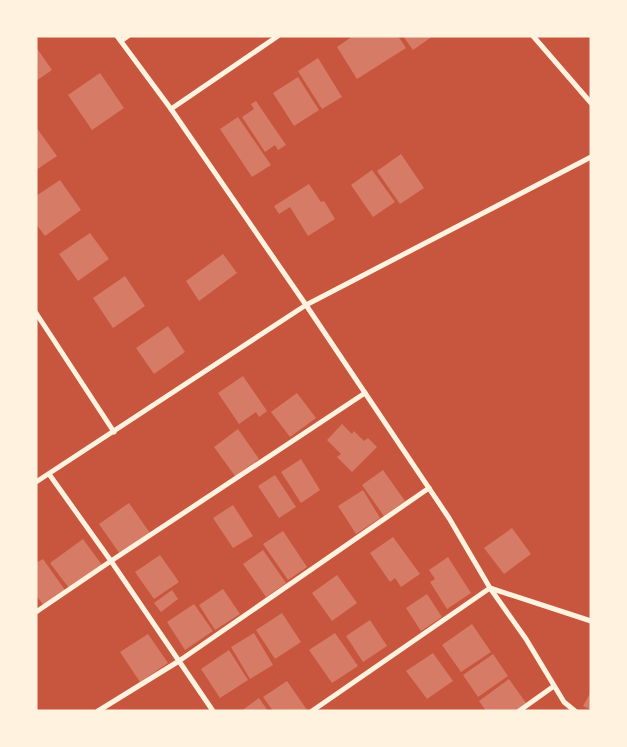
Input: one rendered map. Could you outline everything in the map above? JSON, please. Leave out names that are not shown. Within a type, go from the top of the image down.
[{"type":"street","points":[[128,36],[119,39],[171,108],[306,305],[449,518],[490,588],[526,639],[564,702],[575,711]]},
{"type":"street","points":[[171,108],[278,36]]},
{"type":"street","points":[[533,36],[591,103]]},
{"type":"street","points":[[36,482],[306,305],[591,157]]},
{"type":"street","points":[[36,313],[114,432]]},
{"type":"street","points":[[36,612],[111,560],[365,393]]},
{"type":"street","points":[[49,474],[111,560],[213,711]]},
{"type":"street","points":[[98,711],[179,661],[429,488]]},
{"type":"street","points":[[490,588],[591,621]]},
{"type":"street","points":[[312,711],[490,588]]},
{"type":"street","points":[[518,711],[554,686]]},
{"type":"building","points":[[353,36],[398,36],[406,48],[357,79],[337,47]]},
{"type":"building","points":[[403,36],[433,36],[413,50]]},
{"type":"building","points":[[36,47],[52,70],[36,81]]},
{"type":"building","points":[[318,58],[342,97],[322,109],[298,71]]},
{"type":"building","points":[[100,73],[124,108],[92,130],[68,95]]},
{"type":"building","points":[[298,77],[319,110],[294,126],[273,93]]},
{"type":"building","points":[[256,101],[286,145],[278,150],[275,145],[265,152],[242,117],[254,109],[251,104]]},
{"type":"building","points":[[238,117],[271,165],[252,177],[220,129]]},
{"type":"building","points":[[36,127],[57,156],[36,170]]},
{"type":"building","points":[[401,154],[424,188],[400,204],[377,171]]},
{"type":"building","points":[[372,170],[395,202],[373,217],[351,185]]},
{"type":"building","points":[[60,180],[81,210],[45,236],[36,224],[36,196]]},
{"type":"building","points":[[309,184],[321,202],[324,201],[335,219],[308,236],[290,207],[279,214],[274,206]]},
{"type":"building","points":[[90,233],[109,259],[78,281],[59,254]]},
{"type":"building","points":[[223,254],[237,273],[199,301],[186,281]]},
{"type":"building","points":[[125,276],[145,306],[113,328],[93,298]]},
{"type":"building","points":[[168,326],[185,352],[154,374],[136,348]]},
{"type":"building","points":[[243,376],[267,411],[259,417],[256,412],[239,424],[218,393]]},
{"type":"building","points":[[297,393],[316,418],[290,437],[271,412]]},
{"type":"building","points":[[342,424],[352,434],[354,431],[364,441],[368,438],[377,447],[352,472],[337,457],[341,454],[327,440]]},
{"type":"building","points":[[238,429],[259,459],[235,476],[214,447]]},
{"type":"building","points":[[301,459],[320,490],[301,503],[281,472]]},
{"type":"building","points":[[383,470],[405,501],[384,516],[362,485]]},
{"type":"building","points":[[275,475],[296,507],[279,518],[258,486]]},
{"type":"building","points":[[363,490],[380,518],[356,534],[338,506]]},
{"type":"building","points":[[129,503],[150,533],[120,554],[99,524]]},
{"type":"building","points":[[233,505],[253,536],[233,548],[213,518]]},
{"type":"building","points":[[512,528],[531,554],[504,574],[484,548]]},
{"type":"building","points":[[283,531],[307,567],[288,580],[263,544]]},
{"type":"building","points":[[393,537],[420,574],[401,587],[395,578],[390,582],[370,553]]},
{"type":"building","points":[[83,539],[102,565],[69,588],[50,563]]},
{"type":"building","points":[[263,550],[286,583],[266,597],[243,564]]},
{"type":"building","points":[[160,555],[179,582],[154,599],[135,572]]},
{"type":"building","points":[[448,557],[471,593],[447,609],[430,582],[435,579],[429,570]]},
{"type":"building","points":[[43,559],[65,590],[44,606],[36,595],[36,563]]},
{"type":"building","points":[[337,575],[357,603],[332,621],[312,593]]},
{"type":"building","points":[[223,589],[240,614],[215,630],[199,605]]},
{"type":"building","points":[[172,590],[178,599],[161,612],[154,603]]},
{"type":"building","points":[[427,594],[442,617],[421,631],[406,608]]},
{"type":"building","points":[[194,604],[213,631],[185,650],[167,622]]},
{"type":"building","points":[[282,613],[301,642],[275,659],[256,630]]},
{"type":"building","points":[[370,620],[387,646],[363,662],[346,636]]},
{"type":"building","points":[[472,624],[491,652],[461,672],[442,645]]},
{"type":"building","points":[[254,633],[273,665],[250,679],[231,647]]},
{"type":"building","points":[[335,633],[358,666],[332,683],[309,650]]},
{"type":"building","points":[[148,634],[168,663],[140,682],[120,652]]},
{"type":"building","points":[[229,650],[248,680],[220,698],[201,669]]},
{"type":"building","points":[[433,653],[453,681],[427,699],[406,671]]},
{"type":"building","points":[[493,654],[508,676],[478,697],[463,675]]},
{"type":"building","points":[[509,679],[526,703],[515,711],[486,711],[479,701]]},
{"type":"building","points":[[287,681],[307,710],[273,711],[263,697]]},
{"type":"building","points":[[591,692],[591,710],[583,706]]},
{"type":"building","points":[[259,698],[268,711],[241,711]]}]
